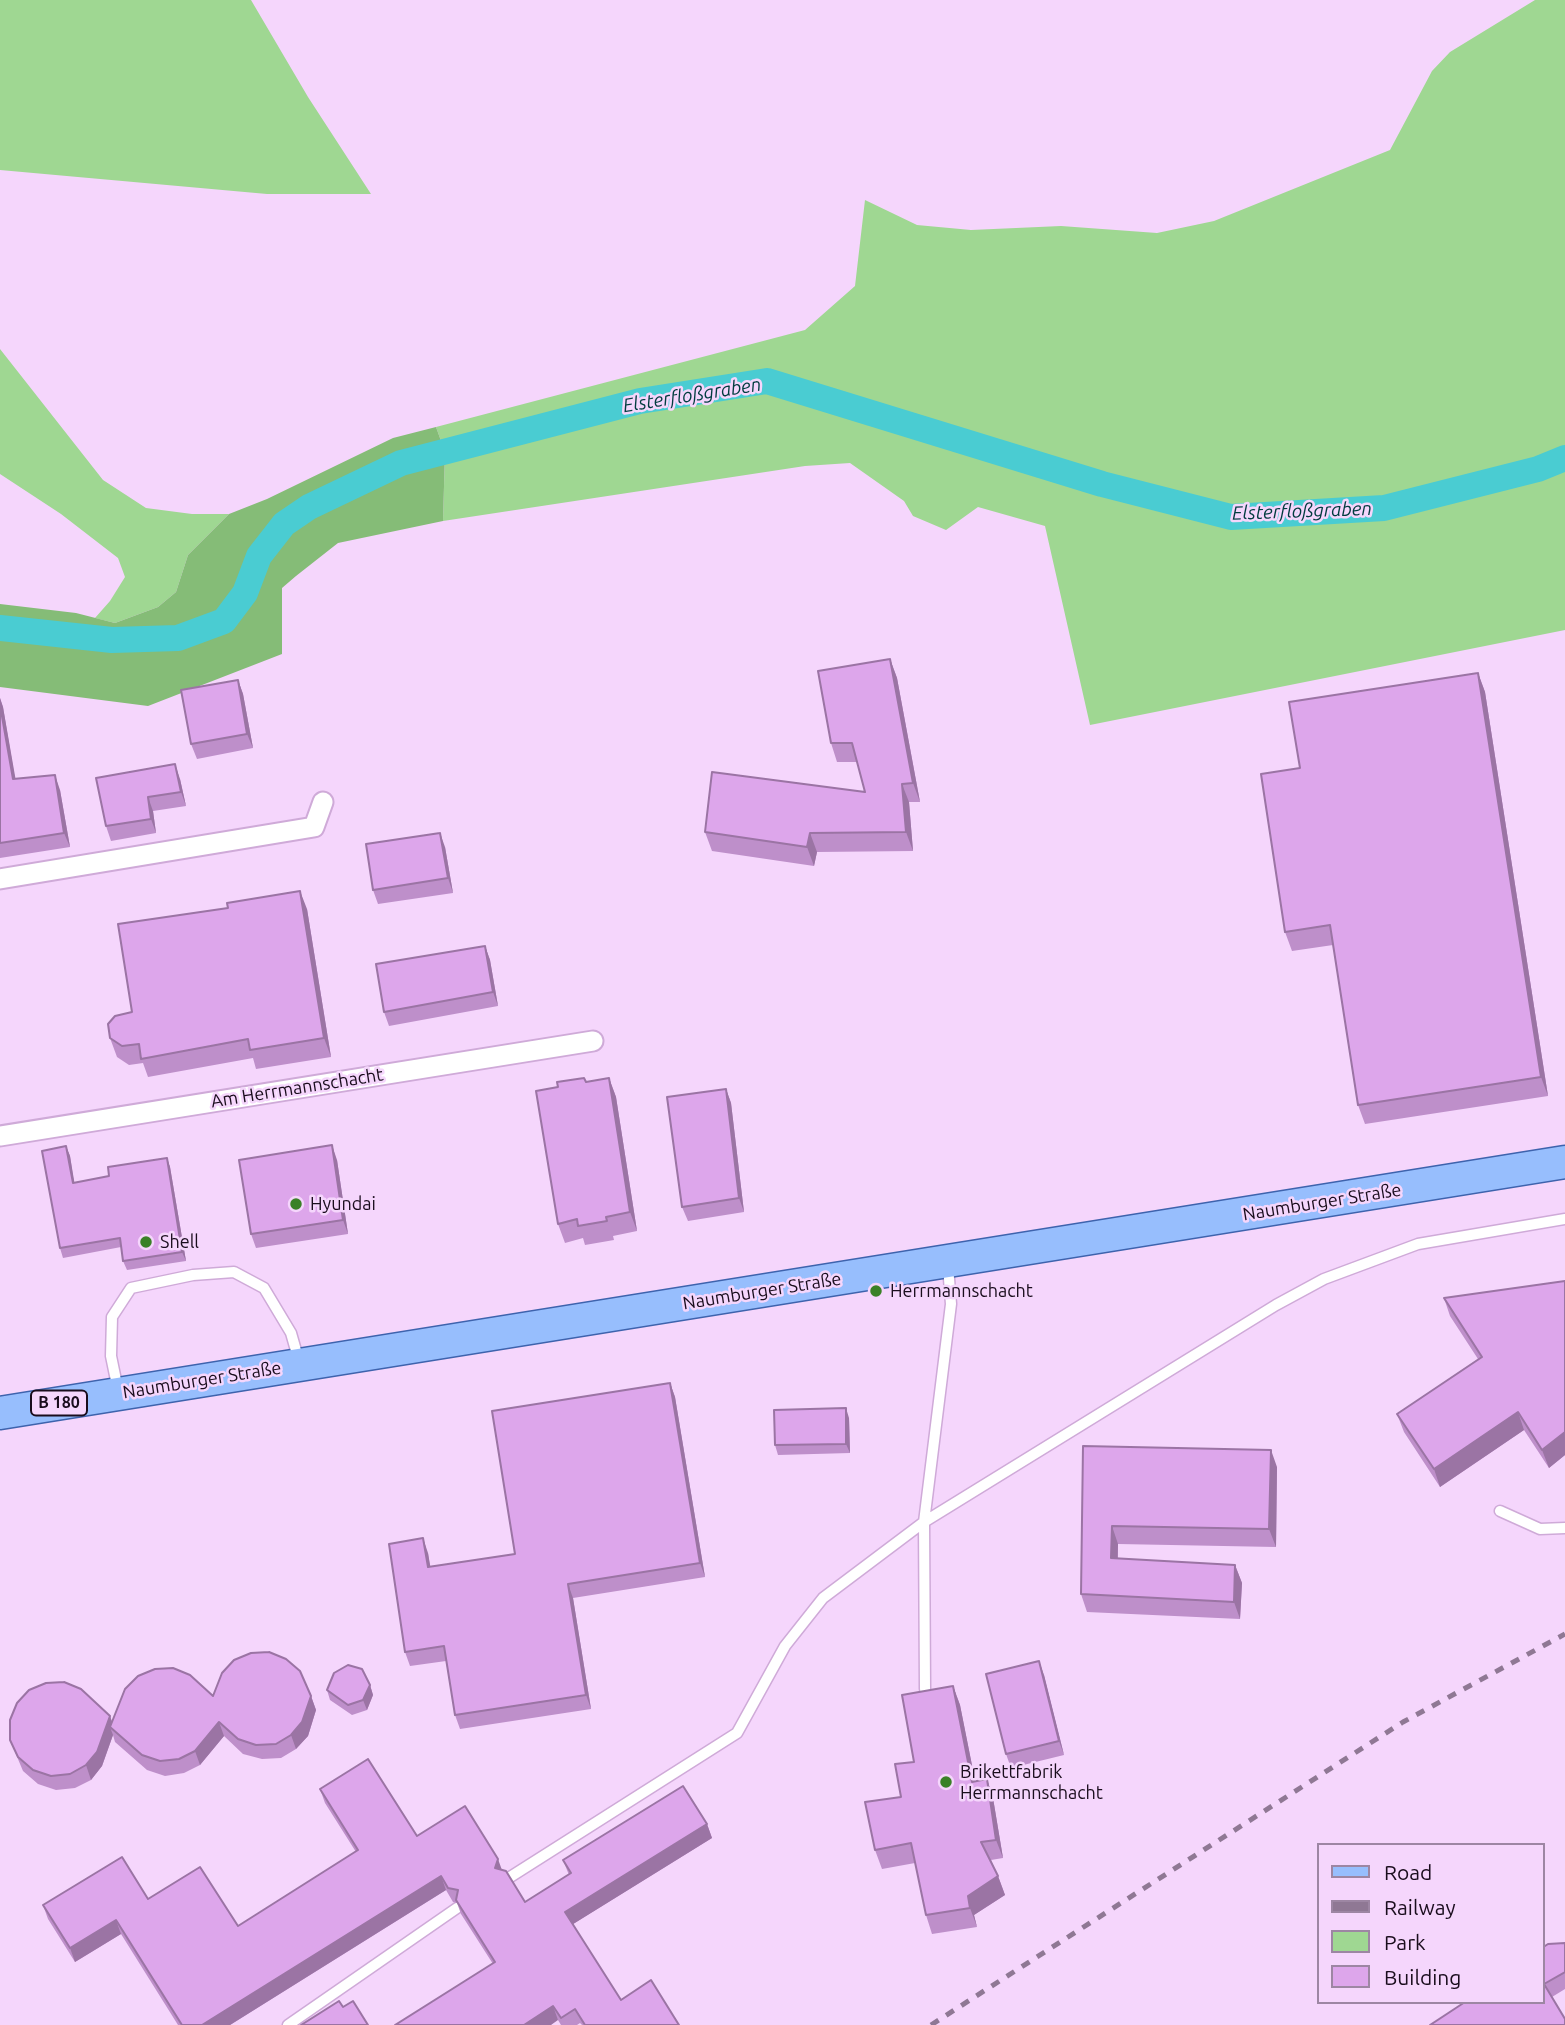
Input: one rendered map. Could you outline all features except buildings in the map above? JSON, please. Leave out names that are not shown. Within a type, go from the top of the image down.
[{"type":"main road","name":"Naumburger Straße","points":[[0,1413],[1565,1163]]},
{"type":"street","points":[[0,879],[314,827],[323,802]]},
{"type":"street","name":"Am Herrmannschacht","points":[[0,1136],[593,1041]]},
{"type":"lane","points":[[507,1879],[737,1733],[785,1646],[823,1598],[924,1522],[1276,1305],[1324,1279],[1418,1244],[1565,1219]]},
{"type":"lane","points":[[925,1689],[924,1522],[950,1304],[948,1262]]},
{"type":"lane","points":[[118,1394],[111,1356],[113,1317],[131,1287],[193,1275],[234,1272],[264,1288],[291,1332],[299,1365]]},
{"type":"lane","points":[[1500,1511],[1540,1529],[1565,1528]]},
{"type":"lane","points":[[288,2025],[457,1908]]},
{"type":"green space","points":[[0,0],[251,0],[308,97],[371,194],[267,194],[0,170]]},
{"type":"green space","points":[[1535,0],[1565,0],[1565,630],[1090,725],[1045,526],[978,507],[946,530],[913,516],[904,501],[850,463],[805,466],[443,521],[445,452],[436,427],[805,330],[855,286],[865,200],[917,225],[971,230],[1061,226],[1157,233],[1214,221],[1390,150],[1432,71],[1450,52]]},
{"type":"green space","points":[[0,349],[103,480],[146,508],[192,514],[229,514],[188,555],[176,592],[158,607],[115,623],[95,618],[125,577],[118,558],[61,514],[0,474]]},
{"type":"green space","points":[[436,427],[445,452],[443,521],[338,543],[296,576],[282,588],[282,654],[148,706],[0,687],[0,604],[76,613],[115,623],[158,607],[176,592],[188,555],[229,514],[267,499],[393,438]]},
{"type":"waterway","name":"Elsterfloßgraben","points":[[0,628],[112,640],[178,638],[224,621],[245,593],[259,556],[284,524],[309,507],[401,463],[640,401],[767,381],[1102,484],[1231,517],[1384,508],[1538,469],[1565,458]]},
{"type":"railway","points":[[931,2025],[1403,1722],[1565,1634]]},
{"type":"place","name":"Hyundai","points":[[296,1204]]},
{"type":"place","name":"Shell","points":[[146,1242]]},
{"type":"place","name":"Herrmannschacht","points":[[876,1291]]},
{"type":"place","name":"Brikettfabrik Herrmannschacht","points":[[946,1782]]}]
